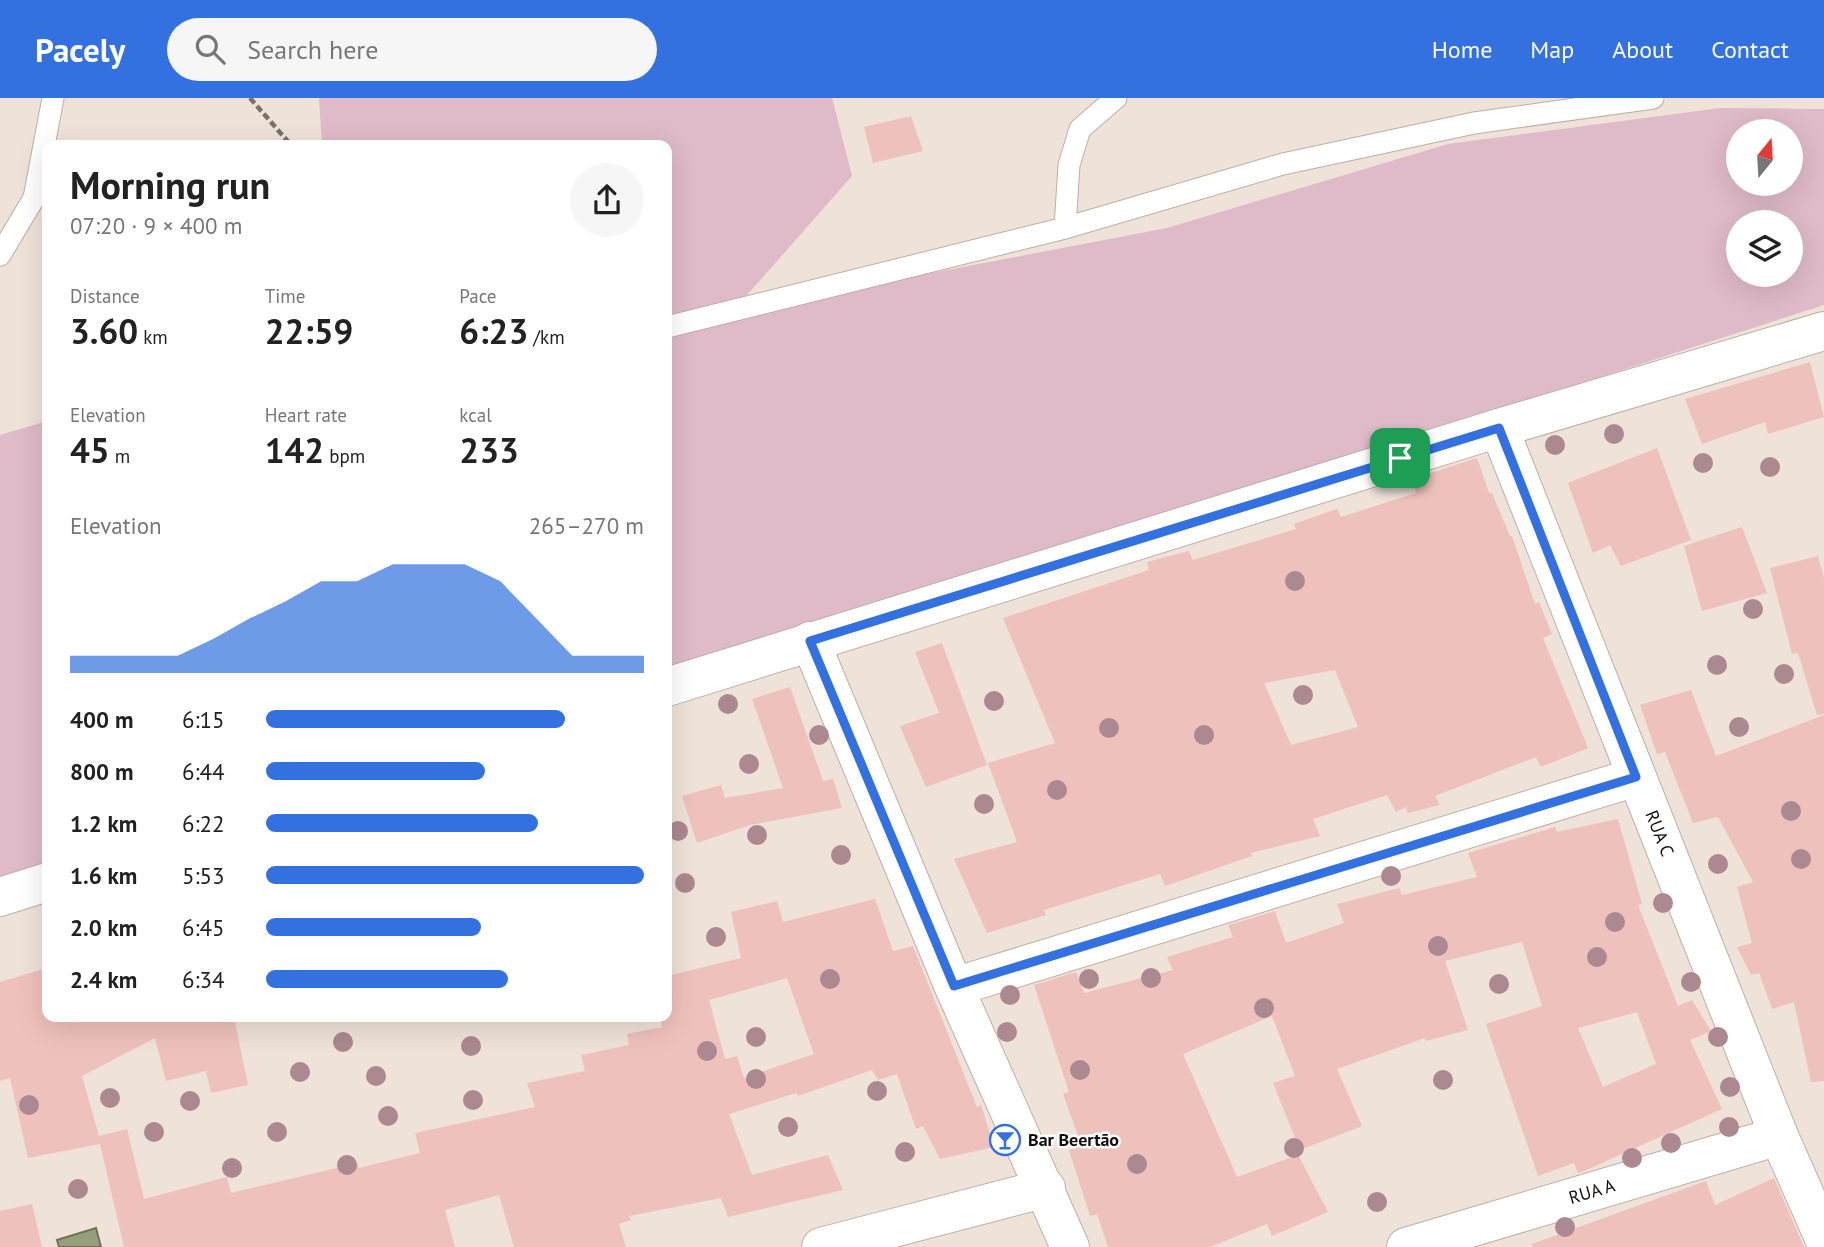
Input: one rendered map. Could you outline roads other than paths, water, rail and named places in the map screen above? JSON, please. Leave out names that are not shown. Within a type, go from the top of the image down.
[{"type":"street","points":[[672,685],[1499,428],[1824,331]]},
{"type":"street","name":"RUA C","points":[[1499,428],[1779,1136],[1824,1238]]},
{"type":"street","points":[[810,641],[954,986],[1070,1247]]},
{"type":"street","points":[[954,986],[1636,777]]},
{"type":"street","points":[[0,897],[42,884]]},
{"type":"street","name":"RUA A","points":[[1406,1247],[1779,1136]]},
{"type":"street","points":[[821,1247],[1046,1188]]},
{"type":"lane","points":[[45,140],[53,98]]},
{"type":"lane","points":[[1065,228],[1069,165],[1080,129],[1116,98]]},
{"type":"lane","points":[[672,326],[1065,228],[1297,161],[1474,123],[1653,98]]},
{"type":"lane","points":[[0,255],[34,198],[42,156]]},
{"type":"place","name":"Bar Beertão","points":[[1005,1140]]}]
